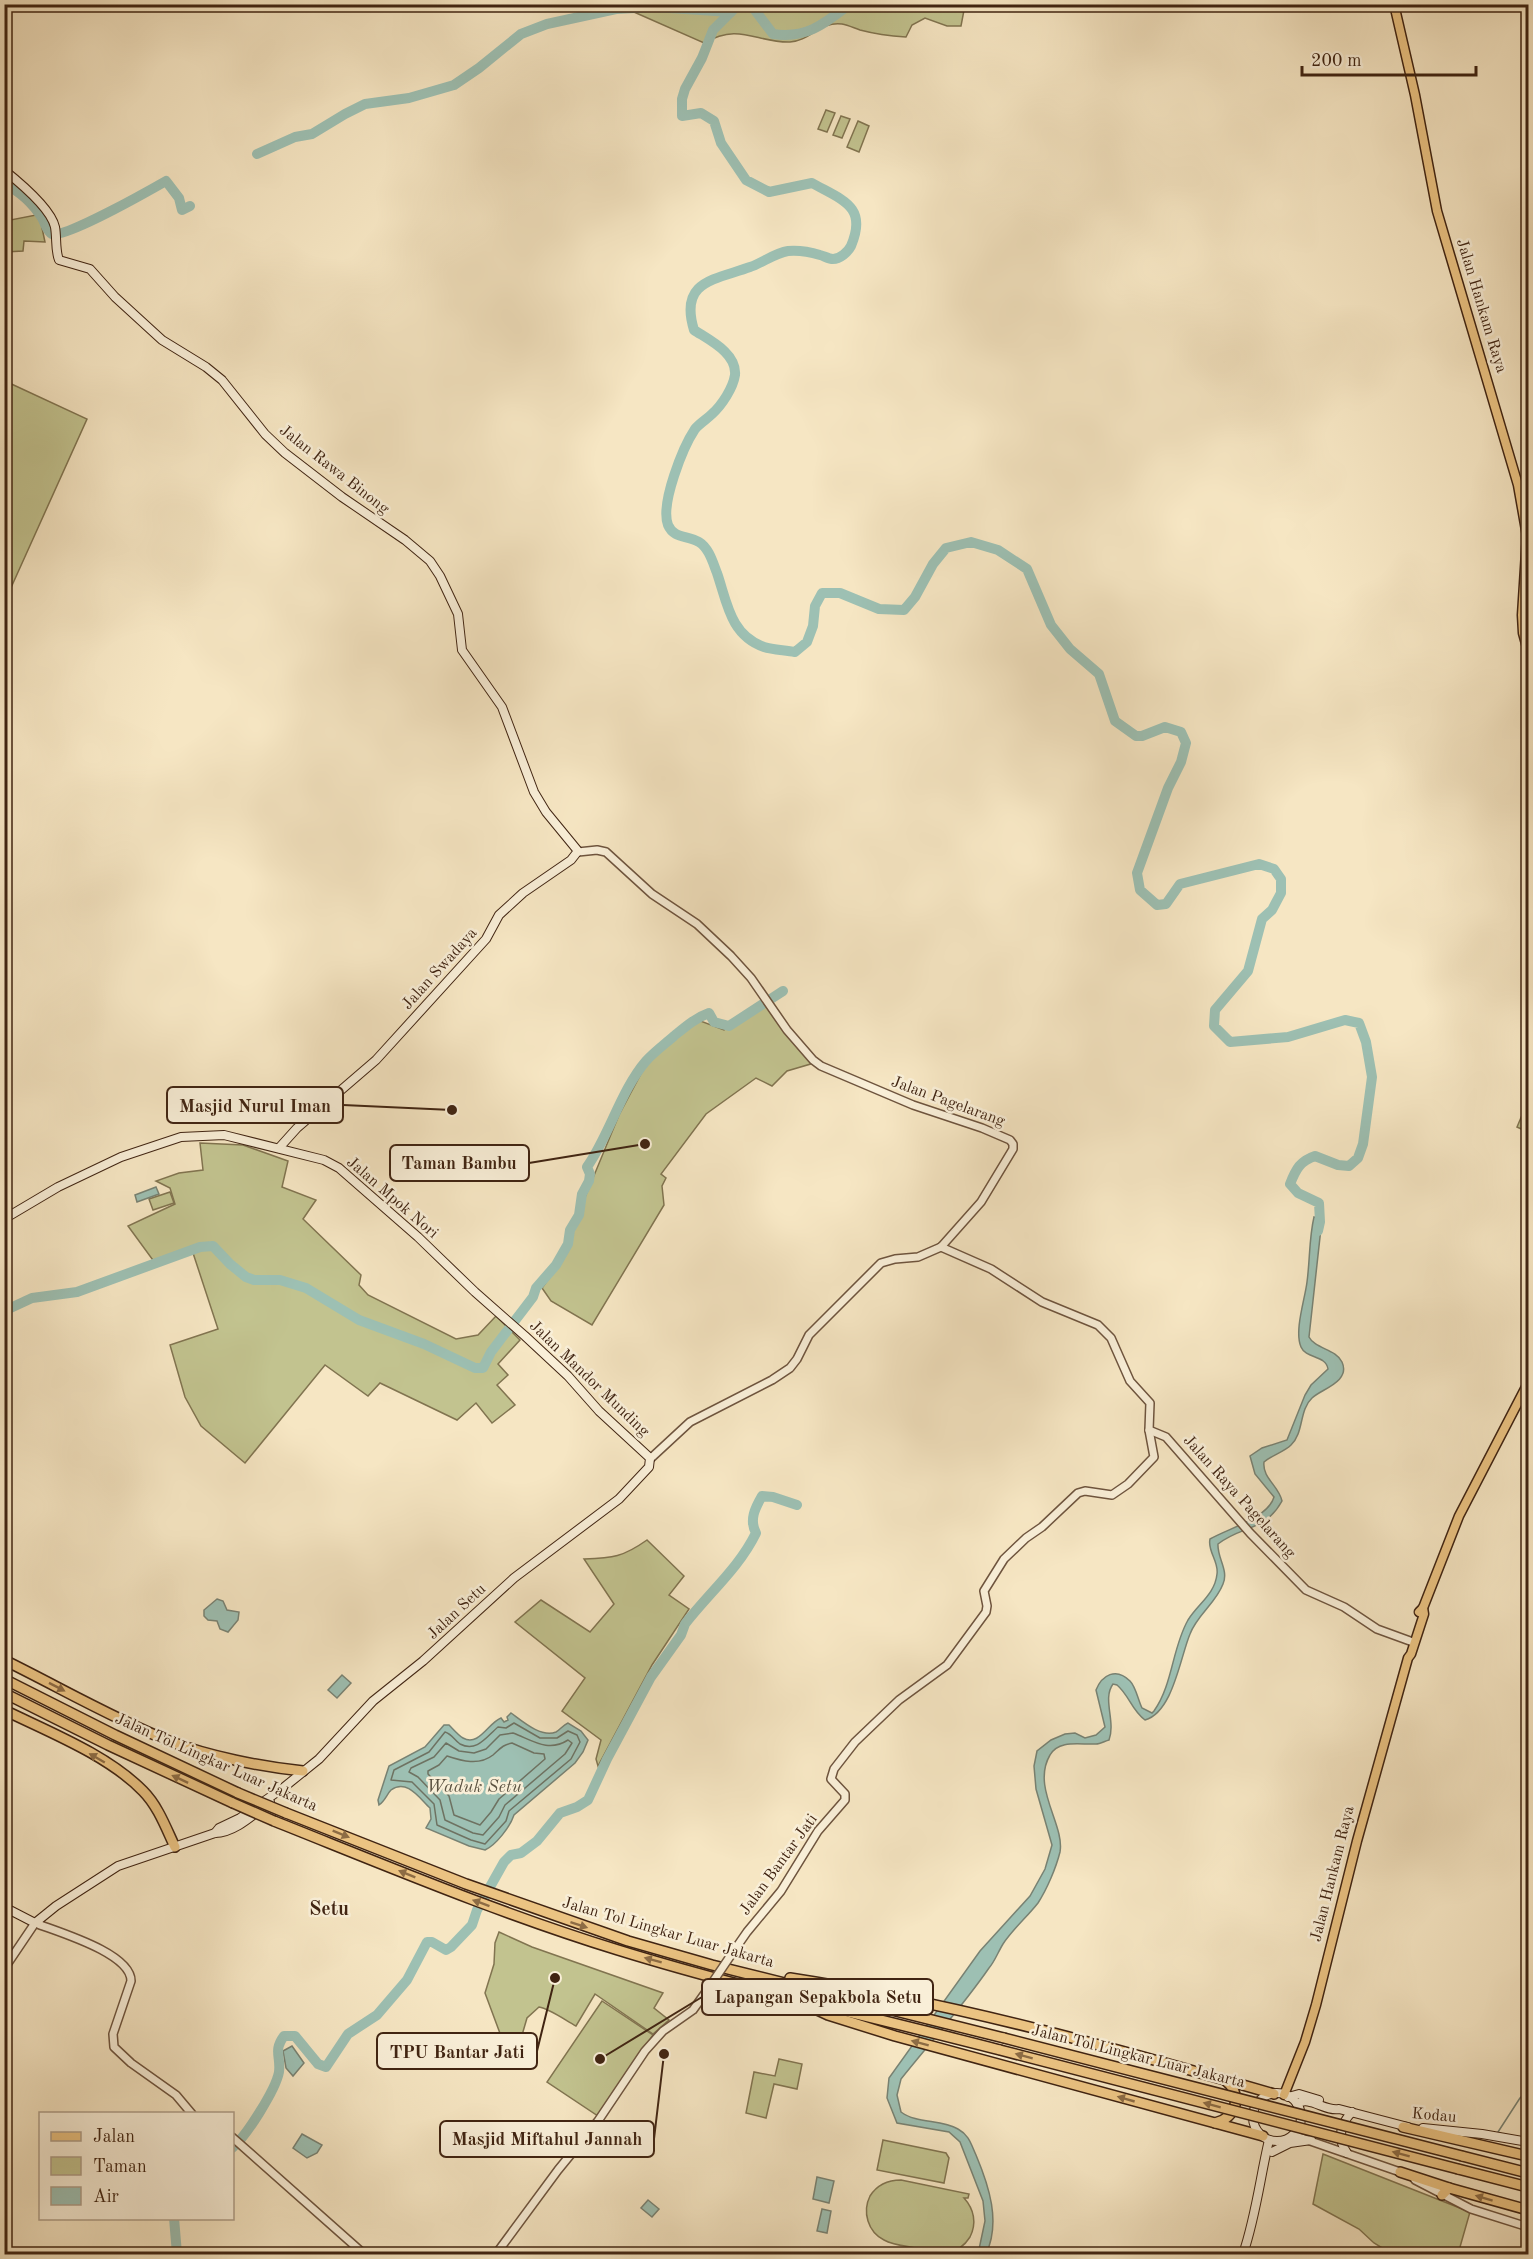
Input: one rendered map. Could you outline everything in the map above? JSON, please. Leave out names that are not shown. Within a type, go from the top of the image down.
[{"type":"highway","points":[[4,1660],[124,1721],[171,1742],[191,1749],[303,1772]]},
{"type":"highway","name":"Jalan Tol Lingkar Luar Jakarta","points":[[4,1680],[238,1793],[466,1884],[628,1941],[1528,2173]]},
{"type":"highway","name":"Jalan Tol Lingkar Luar Jakarta","points":[[4,1693],[108,1745],[274,1821],[501,1910],[619,1951],[795,1999],[955,2038],[1528,2187]]},
{"type":"highway","points":[[4,1710],[122,1772],[145,1792],[160,1815],[174,1847]]},
{"type":"highway","points":[[285,1770],[290,1773],[292,1781]]},
{"type":"highway","points":[[734,1970],[862,1989],[924,2002],[1222,2079],[1278,2096]]},
{"type":"highway","points":[[795,1999],[828,2015],[895,2036],[1269,2139]]},
{"type":"highway","points":[[1210,2123],[1225,2120],[1235,2109],[1235,2093],[1222,2079]]},
{"type":"highway","points":[[1403,2127],[1528,2156]]},
{"type":"highway","points":[[1401,2172],[1446,2192],[1528,2210]]},
{"type":"main road","name":"Jalan Hankam Raya","points":[[1394,4],[1415,94],[1437,211],[1520,494],[1527,536],[1522,615],[1523,633],[1528,651]]},
{"type":"main road","name":"Jalan Rawa Binong","points":[[4,170],[35,199],[54,223],[59,260],[90,269],[115,297],[162,340],[206,367],[222,380],[266,434],[285,453],[342,497],[405,540],[430,561],[440,576],[458,614],[462,650],[502,707],[534,792],[546,812],[578,852]]},
{"type":"main road","name":"Jalan Swadaya","points":[[279,1148],[376,1060],[486,939],[499,915],[524,893],[571,860],[578,852]]},
{"type":"main road","name":"Jalan Mpok Nori","points":[[4,1218],[77,1178],[130,1153],[171,1139],[198,1135],[224,1135],[317,1158],[339,1168],[386,1208],[507,1320]]},
{"type":"main road","name":"Jalan Mandor Munding","points":[[507,1320],[568,1376],[599,1411],[647,1453],[650,1459]]},
{"type":"main road","name":"Jalan Hankam Raya","points":[[1408,1658],[1406,1652],[1419,1612],[1423,1608],[1459,1516],[1528,1383]]},
{"type":"main road","name":"Jalan Setu","points":[[35,1923],[56,1906],[118,1866],[215,1833],[221,1833],[245,1821],[329,1750],[373,1701],[423,1661],[506,1586],[611,1505],[645,1471],[650,1459]]},
{"type":"main road","name":"Jalan Hankam Raya","points":[[1278,2096],[1305,2042],[1314,2014],[1361,1824],[1408,1658],[1424,1614],[1423,1608]]},
{"type":"main road","points":[[4,1907],[35,1923]]},
{"type":"main road","name":"Kodau","points":[[1278,2096],[1301,2094],[1321,2103],[1403,2127],[1460,2131],[1528,2142]]},
{"type":"main road","points":[[1262,2181],[1272,2152],[1269,2139],[1255,2127],[1253,2114],[1256,2106],[1278,2096],[1297,2104],[1300,2111],[1300,2122],[1293,2135],[1284,2140],[1269,2139]]},
{"type":"main road","name":"Kodau","points":[[1297,2104],[1304,2101],[1321,2103]]},
{"type":"main road","points":[[1347,2153],[1342,2146],[1341,2134],[1344,2122],[1352,2112]]},
{"type":"main road","points":[[1243,2254],[1254,2220],[1269,2139]]},
{"type":"main road","points":[[1272,2152],[1290,2143],[1314,2141]]},
{"type":"street","name":"Jalan Pagelarang","points":[[578,852],[597,850],[609,854],[652,894],[691,919],[743,969],[797,1043],[821,1066],[913,1105],[982,1128],[1010,1140],[1013,1144],[1008,1157],[981,1202],[941,1246],[924,1255],[890,1259],[877,1266],[809,1335],[790,1368],[772,1380],[690,1422],[650,1459]]},
{"type":"street","points":[[941,1246],[991,1269],[1050,1306],[1098,1325],[1111,1338],[1130,1381],[1150,1403],[1149,1430]]},
{"type":"street","name":"Jalan Raya Pagelarang","points":[[1149,1430],[1166,1437],[1250,1533],[1310,1593],[1344,1607],[1377,1629],[1410,1641]]},
{"type":"street","name":"Jalan Bantar Jati","points":[[496,2254],[558,2170],[598,2121],[645,2050],[663,2031],[693,2010],[747,1932],[781,1891],[818,1831],[845,1800],[845,1794],[831,1779],[834,1769],[850,1748],[899,1700],[947,1665],[986,1612],[984,1591],[993,1573],[1026,1538],[1042,1527],[1078,1493],[1085,1491],[1112,1495],[1143,1470],[1154,1457],[1149,1430]]},
{"type":"street","points":[[4,1969],[35,1923],[97,1948],[119,1960],[128,1969],[131,1977],[130,1988],[112,2038],[114,2047],[117,2052],[176,2095],[190,2112]]},
{"type":"street","points":[[1293,2135],[1401,2172]]},
{"type":"street","points":[[234,2139],[364,2254]]},
{"type":"street","points":[[1446,2192],[1471,2209],[1528,2228]]},
{"type":"green space","points":[[618,5],[965,5],[961,26],[947,26],[925,18],[912,25],[906,37],[877,34],[844,24],[834,24],[827,25],[797,41],[778,41],[728,34],[704,43]]},
{"type":"green space","points":[[826,110],[835,113],[827,132],[818,129]]},
{"type":"green space","points":[[841,116],[850,119],[842,138],[833,135]]},
{"type":"green space","points":[[858,121],[869,126],[859,152],[847,147]]},
{"type":"green space","points":[[36,215],[41,223],[45,242],[24,241],[23,251],[5,252],[5,221]]},
{"type":"green space","points":[[5,381],[87,419],[5,601]]},
{"type":"green space","points":[[765,1002],[814,1063],[787,1071],[772,1086],[756,1078],[706,1114],[661,1174],[666,1178],[662,1186],[664,1205],[592,1325],[551,1301],[542,1288],[555,1270],[619,1115],[651,1055],[698,1020],[724,1030]]},
{"type":"green space","points":[[1528,1101],[1528,1132],[1517,1127]]},
{"type":"green space","points":[[200,1143],[243,1145],[288,1161],[282,1187],[316,1200],[303,1219],[361,1275],[359,1285],[368,1295],[456,1339],[478,1335],[496,1316],[520,1340],[498,1364],[508,1375],[497,1385],[515,1405],[492,1423],[476,1403],[457,1420],[380,1383],[368,1396],[325,1365],[245,1463],[201,1426],[185,1397],[170,1345],[218,1329],[193,1253],[155,1263],[128,1226],[175,1204],[170,1188],[156,1181],[179,1173],[203,1170]]},
{"type":"green space","points":[[170,1192],[174,1203],[153,1210],[149,1199]]},
{"type":"green space","points":[[647,1540],[684,1576],[669,1595],[689,1609],[652,1665],[598,1766],[596,1759],[601,1740],[562,1711],[585,1678],[515,1622],[541,1600],[590,1632],[614,1604],[584,1559],[617,1556]]},
{"type":"green space","points":[[499,1932],[532,1947],[663,1993],[654,2008],[669,2020],[653,2034],[595,1994],[576,2026],[553,2012],[539,2007],[527,2018],[520,2042],[501,2036],[485,1993],[494,1964],[495,1943]]},
{"type":"green space","points":[[602,2001],[653,2035],[598,2116],[547,2082]]},
{"type":"green space","points":[[779,2059],[802,2064],[797,2089],[774,2084],[766,2118],[746,2113],[754,2072],[775,2076]]},
{"type":"green space","points":[[883,2140],[946,2153],[949,2158],[944,2183],[877,2170]]},
{"type":"green space","points":[[1323,2154],[1470,2212],[1458,2254],[1392,2254],[1374,2243],[1359,2229],[1313,2204]]},
{"type":"green space","points":[[901,2180],[969,2194],[968,2198],[964,2198],[972,2211],[974,2221],[972,2232],[966,2243],[955,2250],[940,2252],[895,2244],[878,2236],[868,2221],[867,2208],[870,2196],[883,2184]]},
{"type":"water","points":[[156,1187],[159,1194],[137,1202],[135,1195]]},
{"type":"water","points":[[1314,1217],[1322,1219],[1309,1337],[1316,1344],[1335,1354],[1342,1362],[1344,1369],[1339,1380],[1308,1403],[1298,1434],[1291,1445],[1264,1462],[1266,1473],[1282,1501],[1275,1511],[1261,1523],[1218,1544],[1225,1574],[1223,1584],[1193,1627],[1169,1696],[1155,1715],[1145,1720],[1121,1689],[1113,1684],[1109,1696],[1111,1733],[1109,1740],[1098,1744],[1065,1745],[1054,1750],[1050,1755],[1045,1767],[1044,1780],[1058,1830],[1060,1852],[1048,1885],[1038,1903],[1003,1944],[968,1997],[901,2079],[897,2095],[901,2112],[907,2116],[958,2129],[973,2147],[989,2192],[993,2217],[993,2229],[986,2254],[978,2254],[985,2221],[983,2201],[960,2142],[949,2132],[897,2123],[887,2098],[889,2078],[980,1951],[1030,1896],[1045,1869],[1052,1845],[1036,1789],[1034,1766],[1037,1751],[1051,1740],[1065,1734],[1075,1733],[1085,1738],[1096,1735],[1105,1727],[1096,1690],[1102,1680],[1110,1675],[1120,1674],[1130,1681],[1142,1708],[1152,1713],[1154,1711],[1165,1689],[1188,1620],[1210,1593],[1216,1581],[1217,1569],[1210,1548],[1210,1539],[1256,1517],[1264,1511],[1274,1497],[1255,1474],[1250,1456],[1262,1448],[1287,1440],[1305,1395],[1311,1385],[1328,1369],[1324,1361],[1304,1351],[1299,1340],[1299,1324],[1307,1282]]},
{"type":"water","points":[[217,1599],[223,1601],[227,1610],[239,1612],[238,1620],[228,1632],[220,1629],[217,1621],[208,1620],[204,1616],[204,1610]]},
{"type":"water","points":[[342,1675],[351,1683],[337,1698],[328,1690]]},
{"type":"water","name":"Waduk Setu","points":[[511,1713],[532,1728],[544,1733],[556,1732],[568,1723],[581,1731],[588,1740],[575,1763],[514,1815],[502,1835],[489,1848],[485,1850],[469,1846],[426,1828],[431,1819],[430,1808],[408,1788],[402,1786],[391,1790],[379,1805],[378,1800],[389,1766],[425,1747],[444,1725],[449,1725],[463,1738],[469,1740],[479,1737],[501,1718],[504,1722],[508,1720],[507,1717]]},
{"type":"water","points":[[292,2046],[304,2063],[293,2076],[286,2068],[283,2051]]},
{"type":"water","points":[[302,2134],[322,2145],[317,2153],[307,2158],[293,2148]]},
{"type":"water","points":[[817,2177],[834,2181],[829,2203],[813,2199]]},
{"type":"water","points":[[648,2200],[659,2209],[652,2217],[641,2208]]},
{"type":"water","points":[[822,2209],[831,2211],[827,2233],[817,2231]]},
{"type":"waterway","points":[[850,4],[814,28],[785,35],[773,34],[751,5],[737,6],[713,30],[702,58],[685,89],[682,99],[682,116],[701,113],[714,121],[721,143],[746,180],[769,192],[812,183],[849,206],[856,222],[851,246],[846,253],[836,259],[800,251],[783,252],[713,280],[696,292],[691,301],[694,330],[727,354],[732,360],[735,375],[723,401],[695,429],[685,449],[670,490],[666,516],[668,525],[674,533],[695,540],[705,548],[714,565],[727,606],[737,626],[744,634],[753,642],[764,647],[795,652],[807,642],[813,626],[815,606],[822,593],[840,593],[879,609],[904,610],[915,597],[933,564],[946,548],[971,542],[998,550],[1027,569],[1051,625],[1070,649],[1099,674],[1115,721],[1136,736],[1165,727],[1181,732],[1186,743],[1181,762],[1168,788],[1137,873],[1140,890],[1157,905],[1166,904],[1180,884],[1259,864],[1274,869],[1281,879],[1281,893],[1272,910],[1262,919],[1248,971],[1215,1010],[1214,1026],[1230,1042],[1288,1037],[1345,1020],[1359,1023],[1366,1042],[1372,1077],[1363,1144],[1358,1158],[1349,1166],[1338,1165],[1315,1156],[1299,1166],[1290,1184],[1298,1193],[1319,1203],[1318,1231]]},
{"type":"waterway","points":[[257,154],[295,137],[312,134],[365,104],[409,98],[454,85],[521,34],[547,24],[616,9],[654,7],[731,12]]},
{"type":"waterway","points":[[4,184],[21,194],[30,203],[52,234],[59,234],[89,222],[166,181],[179,198],[182,210],[190,206]]},
{"type":"waterway","points":[[4,1311],[32,1298],[77,1292],[200,1247],[213,1246],[246,1277],[254,1280],[280,1280],[306,1288],[359,1320],[424,1344],[475,1368],[483,1368],[491,1352],[533,1297],[536,1288],[556,1265],[568,1244],[570,1230],[579,1215],[582,1194],[589,1181],[590,1174],[587,1167],[629,1085],[646,1061],[699,1017],[709,1013],[714,1022],[729,1026],[783,991]]},
{"type":"waterway","points":[[234,2146],[267,2101],[277,2080],[279,2046],[284,2036],[295,2036],[318,2064],[326,2067],[348,2034],[377,2015],[407,1980],[427,1942],[432,1942],[446,1950],[472,1925],[477,1910],[504,1862],[511,1855],[521,1853],[537,1841],[560,1813],[588,1800],[651,1677],[681,1635],[685,1624],[749,1546],[756,1533],[753,1519],[762,1496],[797,1505]]},
{"type":"waterway","points":[[1498,2132],[1520,2098],[1528,2090]]},
{"type":"waterway","points":[[174,2220],[177,2254]]},
{"type":"place","name":"Masjid Nurul Iman","points":[[452,1110]]},
{"type":"place","name":"Taman Bambu","points":[[645,1144]]},
{"type":"place","name":"TPU Bantar Jati","points":[[555,1978]]},
{"type":"place","name":"Masjid Miftahul Jannah","points":[[664,2054]]},
{"type":"place","name":"Lapangan Sepakbola Setu","points":[[600,2059]]},
{"type":"district","name":"Setu","points":[[329,1910]]}]
